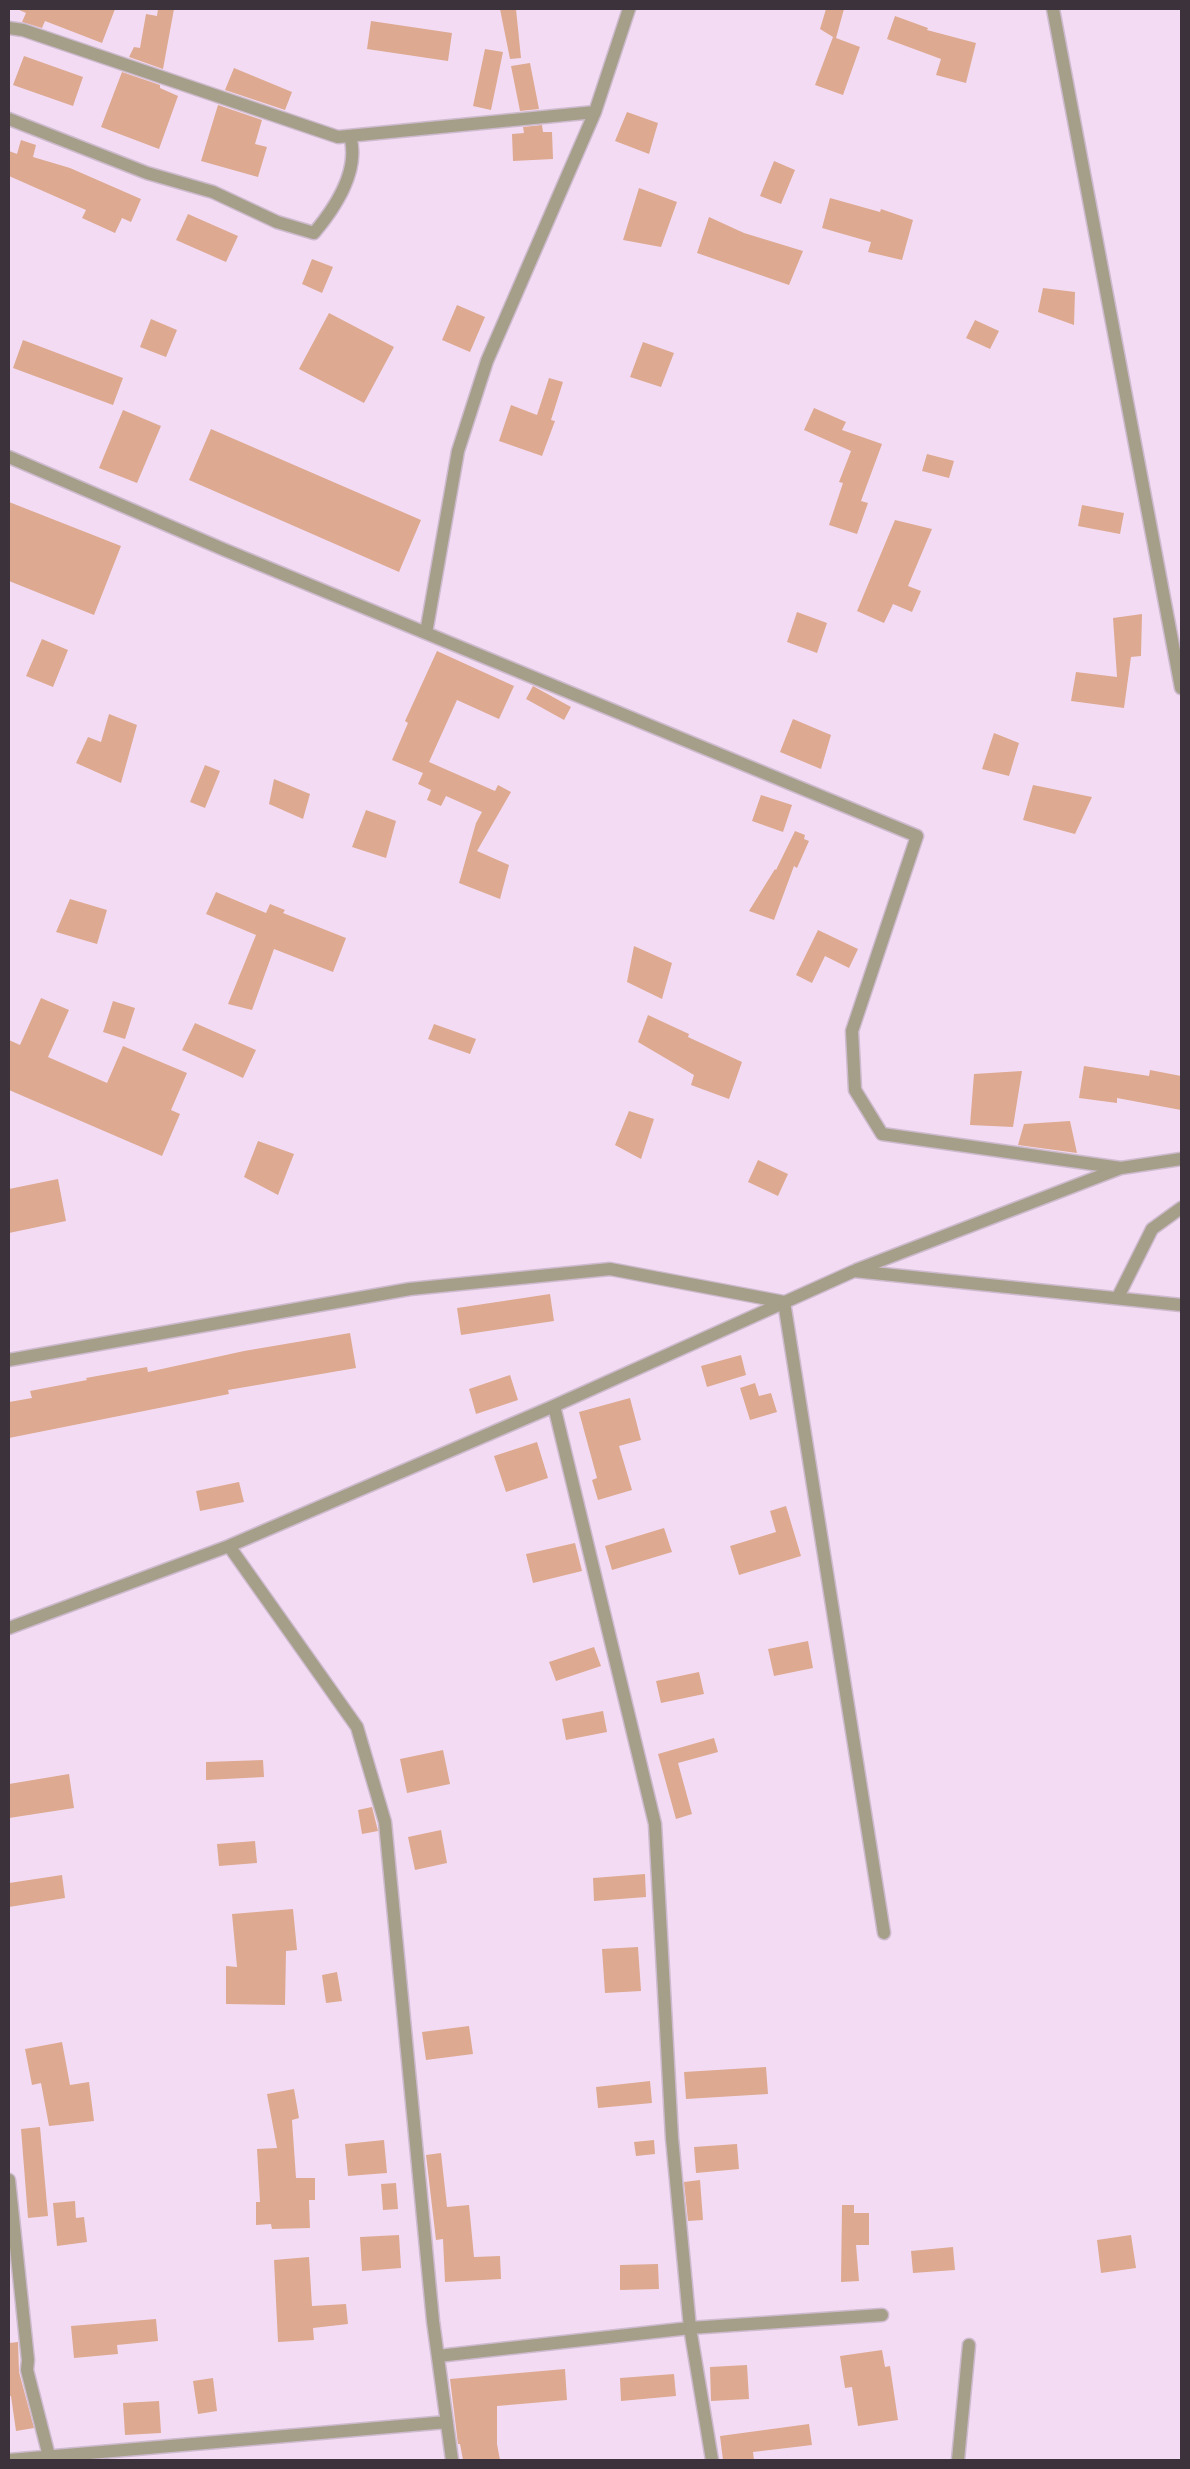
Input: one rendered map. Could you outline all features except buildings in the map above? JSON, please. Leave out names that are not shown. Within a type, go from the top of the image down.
[{"type":"street","points":[[426,633],[458,451],[487,361],[595,112],[629,9]]},
{"type":"street","points":[[1053,9],[1181,688]]},
{"type":"street","points":[[9,28],[24,30],[338,137],[595,112]]},
{"type":"street","points":[[9,119],[147,173],[212,192],[277,222],[314,233],[334,210],[350,169],[354,149],[350,136]]},
{"type":"street","points":[[9,457],[426,633],[917,836],[852,1031],[855,1090],[882,1134],[1121,1168]]},
{"type":"street","points":[[9,1628],[229,1546],[554,1406],[854,1270],[1121,1168],[1181,1159]]},
{"type":"street","points":[[1118,1297],[1152,1229],[1181,1208]]},
{"type":"street","points":[[9,1360],[410,1290],[610,1270],[784,1302]]},
{"type":"street","points":[[854,1270],[1181,1305]]},
{"type":"street","points":[[784,1302],[884,1934]]},
{"type":"street","points":[[554,1406],[655,1824],[672,2138],[690,2328],[712,2460]]},
{"type":"street","points":[[229,1546],[357,1727],[385,1822],[438,2356],[452,2460]]},
{"type":"street","points":[[9,2180],[28,2360],[27,2370],[49,2458]]},
{"type":"street","points":[[438,2356],[690,2328],[882,2315]]},
{"type":"street","points":[[958,2460],[969,2345]]},
{"type":"street","points":[[9,2460],[447,2422]]}]
